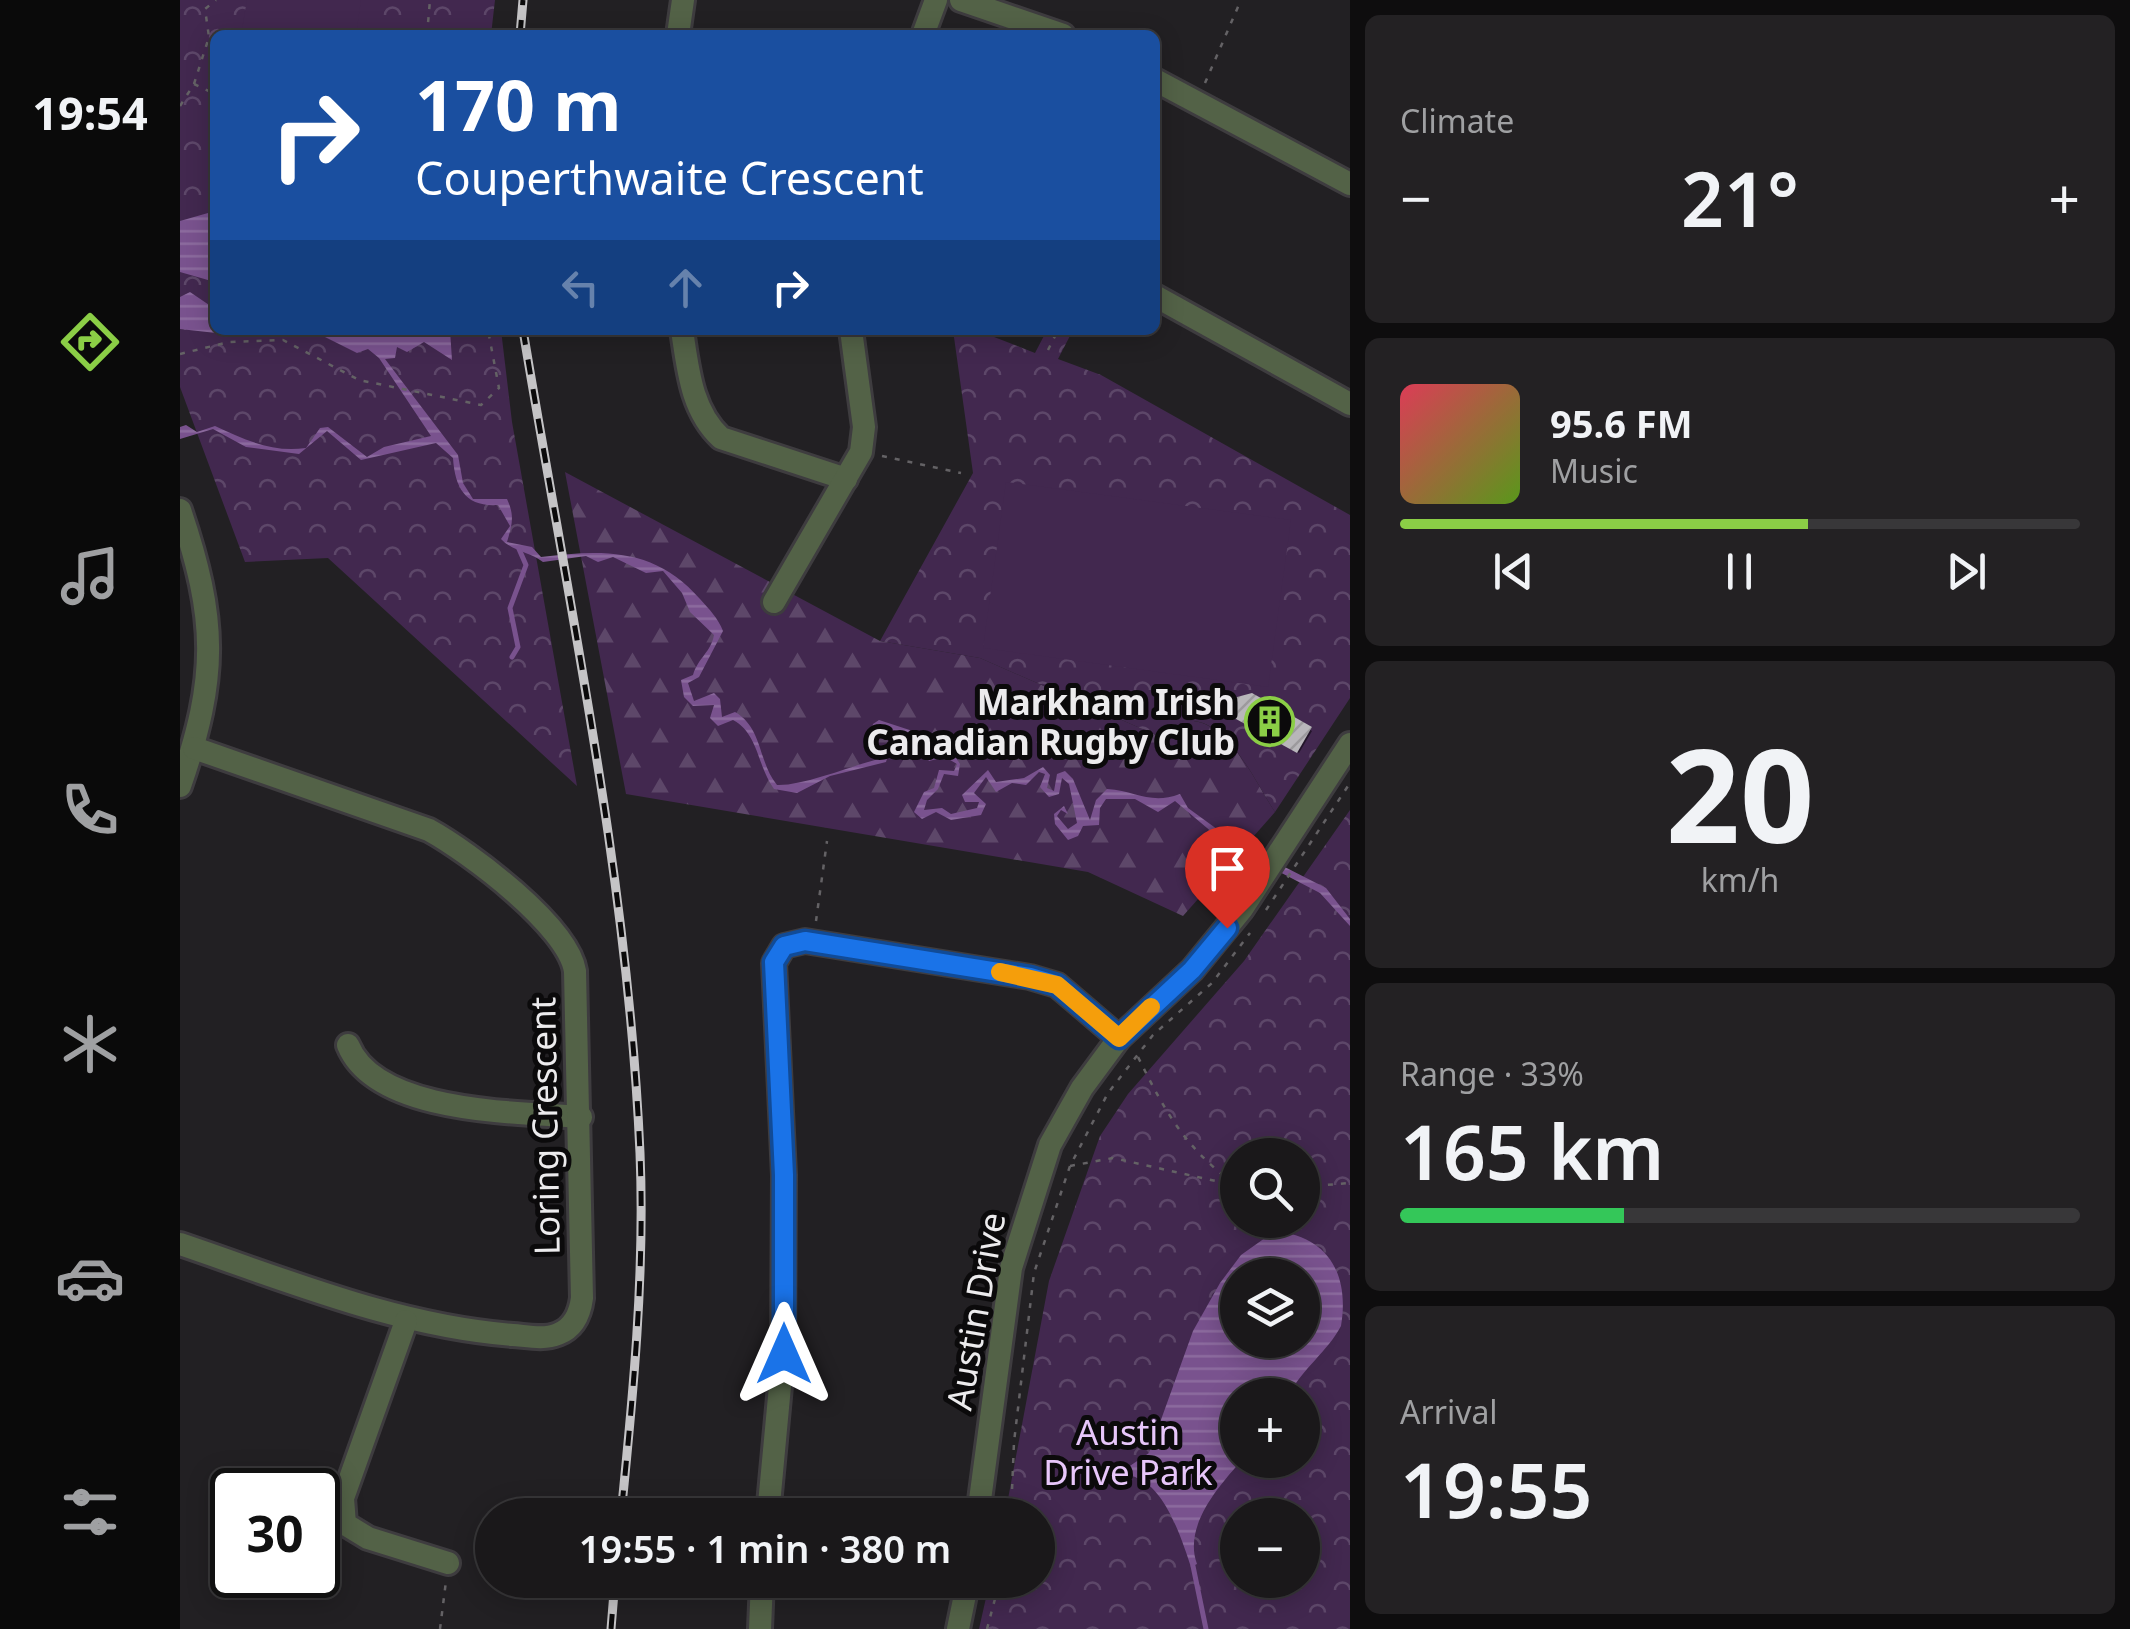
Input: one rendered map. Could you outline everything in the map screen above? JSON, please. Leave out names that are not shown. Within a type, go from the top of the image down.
[{"type":"street","points":[[679,30],[684,0]]},
{"type":"street","points":[[925,30],[936,0]]},
{"type":"street","points":[[961,0],[1048,30]]},
{"type":"street","points":[[1160,83],[1350,184]]},
{"type":"street","points":[[1160,299],[1350,404]]},
{"type":"street","points":[[683,335],[692,390],[707,425],[720,438],[846,479]]},
{"type":"street","points":[[774,602],[861,452],[864,427],[852,335]]},
{"type":"street","points":[[180,510],[205,591],[211,635],[206,706],[180,786]]},
{"type":"street","name":"Austin Drive","points":[[980,1498],[1011,1268],[1031,1194],[1073,1102],[1119,1038],[1213,947],[1350,744]]},
{"type":"street","name":"Loring Crescent","points":[[180,1244],[406,1321],[547,1337],[571,1325],[580,1314],[582,1117],[574,961],[554,928],[455,844],[429,830],[194,748]]},
{"type":"street","points":[[770,1498],[784,1354],[784,1175],[774,962],[784,946],[812,943],[1030,977],[1057,985],[1119,1038]]},
{"type":"street","points":[[348,1045],[365,1070],[407,1093],[444,1104],[582,1117]]},
{"type":"street","points":[[406,1321],[343,1498],[345,1524],[368,1538],[448,1563]]},
{"type":"street","points":[[760,1629],[761,1598]]},
{"type":"street","points":[[958,1629],[964,1598]]},
{"type":"path","points":[[180,106],[194,84],[208,37],[202,0]]},
{"type":"path","points":[[205,9],[216,0]]},
{"type":"path","points":[[427,30],[430,0]]},
{"type":"path","points":[[1197,103],[1241,0]]},
{"type":"path","points":[[194,84],[210,92]]},
{"type":"path","points":[[180,354],[229,342],[283,340],[359,380],[481,405],[499,388],[489,335]]},
{"type":"path","points":[[1048,350],[1056,335]]},
{"type":"path","points":[[861,452],[961,473]]},
{"type":"path","points":[[1012,1498],[1014,1442],[1034,1273],[1070,1166],[1108,1092],[1154,1034],[1212,983],[1284,887],[1350,783]]},
{"type":"path","points":[[812,943],[827,841]]},
{"type":"path","points":[[1137,1056],[1173,1127],[1199,1158],[1220,1173]]},
{"type":"path","points":[[1070,1166],[1112,1158],[1220,1182]]},
{"type":"path","points":[[1320,1186],[1350,1183]]},
{"type":"path","points":[[440,1629],[448,1563]]},
{"type":"path","points":[[987,1629],[995,1598]]},
{"type":"green space","points":[[180,0],[495,0],[492,30],[210,30],[210,335],[502,335],[512,422],[577,786],[328,558],[245,562],[180,387]]},
{"type":"green space","points":[[247,0],[361,0],[357,30],[242,30]]},
{"type":"green space","points":[[954,335],[989,335],[1035,353],[1044,335],[1070,335],[1058,359],[1101,375],[1350,515],[1350,698],[1275,812],[1239,754],[1214,729],[1200,722],[1181,722],[1156,735],[980,658],[880,641],[973,473]]},
{"type":"green space","points":[[565,472],[880,641],[980,658],[1156,735],[1184,721],[1214,729],[1238,754],[1275,812],[1183,916],[1088,872],[626,794]]},
{"type":"green space","points":[[1006,482],[1291,520],[1268,687],[983,648]]},
{"type":"green space","name":"Austin Drive Park","points":[[1350,810],[1350,1629],[979,1629],[986,1598],[1055,1598],[1055,1498],[1008,1498],[1049,1281],[1100,1136],[1128,1094],[1244,961]]},
{"type":"shaded area","points":[[210,212],[210,281],[180,272],[180,221]]},
{"type":"shaded area","points":[[190,292],[210,306],[210,332],[180,329],[180,297]]},
{"type":"shaded area","points":[[321,335],[450,335],[452,360],[424,342],[407,352],[397,347],[395,358],[385,359],[458,455],[463,483],[473,499],[507,499],[512,520],[507,542],[532,547],[541,557],[586,553],[628,556],[647,561],[683,582],[710,610],[723,631],[699,677],[688,683],[694,701],[714,693],[720,699],[722,717],[735,712],[744,719],[756,736],[777,785],[813,779],[879,759],[880,753],[867,745],[873,724],[879,720],[928,736],[937,746],[931,753],[955,756],[960,764],[958,776],[944,774],[924,810],[942,808],[951,814],[977,808],[979,802],[965,802],[962,795],[988,770],[996,782],[1024,778],[1043,767],[1050,775],[1047,788],[1054,791],[1057,774],[1065,771],[1073,779],[1090,820],[1096,800],[1107,789],[1152,798],[1180,794],[1188,808],[1232,840],[1326,888],[1350,919],[1350,926],[1320,893],[1226,844],[1175,801],[1158,812],[1135,799],[1106,799],[1100,808],[1099,825],[1083,826],[1078,836],[1068,840],[1055,824],[1054,814],[1064,806],[1068,814],[1061,810],[1057,816],[1068,829],[1077,823],[1069,784],[1062,778],[1059,794],[1049,797],[1040,787],[1045,774],[1039,772],[1026,785],[1012,783],[996,792],[986,777],[974,793],[986,804],[981,815],[951,820],[936,812],[922,819],[914,812],[924,792],[934,788],[939,770],[954,771],[957,764],[945,757],[929,761],[924,753],[927,740],[877,725],[874,746],[888,755],[886,762],[830,776],[797,793],[774,789],[742,726],[733,720],[718,726],[710,718],[714,705],[693,706],[684,697],[681,680],[693,675],[714,635],[690,612],[682,593],[663,571],[646,573],[613,557],[598,562],[586,556],[543,562],[510,546],[501,539],[510,526],[498,505],[478,503],[464,494],[456,479],[453,458],[436,443],[361,460],[327,431],[299,454],[246,447],[213,429],[180,439],[180,427],[186,425],[197,432],[215,426],[259,444],[294,449],[306,448],[320,428],[328,427],[367,457],[384,447],[431,436],[379,358],[368,349],[357,353]]},
{"type":"shaded area","points":[[1265,1238],[1303,1238],[1321,1249],[1338,1274],[1343,1307],[1341,1326],[1320,1355],[1320,1258],[1239,1258]]},
{"type":"shaded area","points":[[1220,1283],[1220,1358],[1317,1358],[1300,1378],[1220,1378],[1220,1478],[1227,1478],[1199,1521],[1194,1550],[1197,1564],[1191,1567],[1172,1516],[1156,1493],[1134,1477],[1115,1476],[1149,1453],[1193,1331]]},
{"type":"building","name":"Markham Irish Canadian Rugby Club","points":[[1252,693],[1312,727],[1297,753],[1227,714],[1237,697]]},
{"type":"waterway","points":[[512,657],[518,647],[510,608],[526,565],[519,549]]},
{"type":"waterway","points":[[1193,1566],[1206,1629]]},
{"type":"railway","points":[[520,30],[523,0]]},
{"type":"railway","points":[[524,335],[610,843],[633,1050],[641,1243],[623,1498]]},
{"type":"railway","points":[[611,1629],[614,1598]]},
{"type":"slow traffic","points":[[1000,972],[1057,985],[1119,1038],[1151,1007]]},
{"type":"place","name":"Markham Irish Canadian Rugby Club","points":[[1270,721]]},
{"type":"route","points":[[784,1354],[784,1175],[775,1048],[774,962],[784,946],[805,941],[1030,977],[1057,985],[1119,1038],[1192,970],[1227,928]]}]
